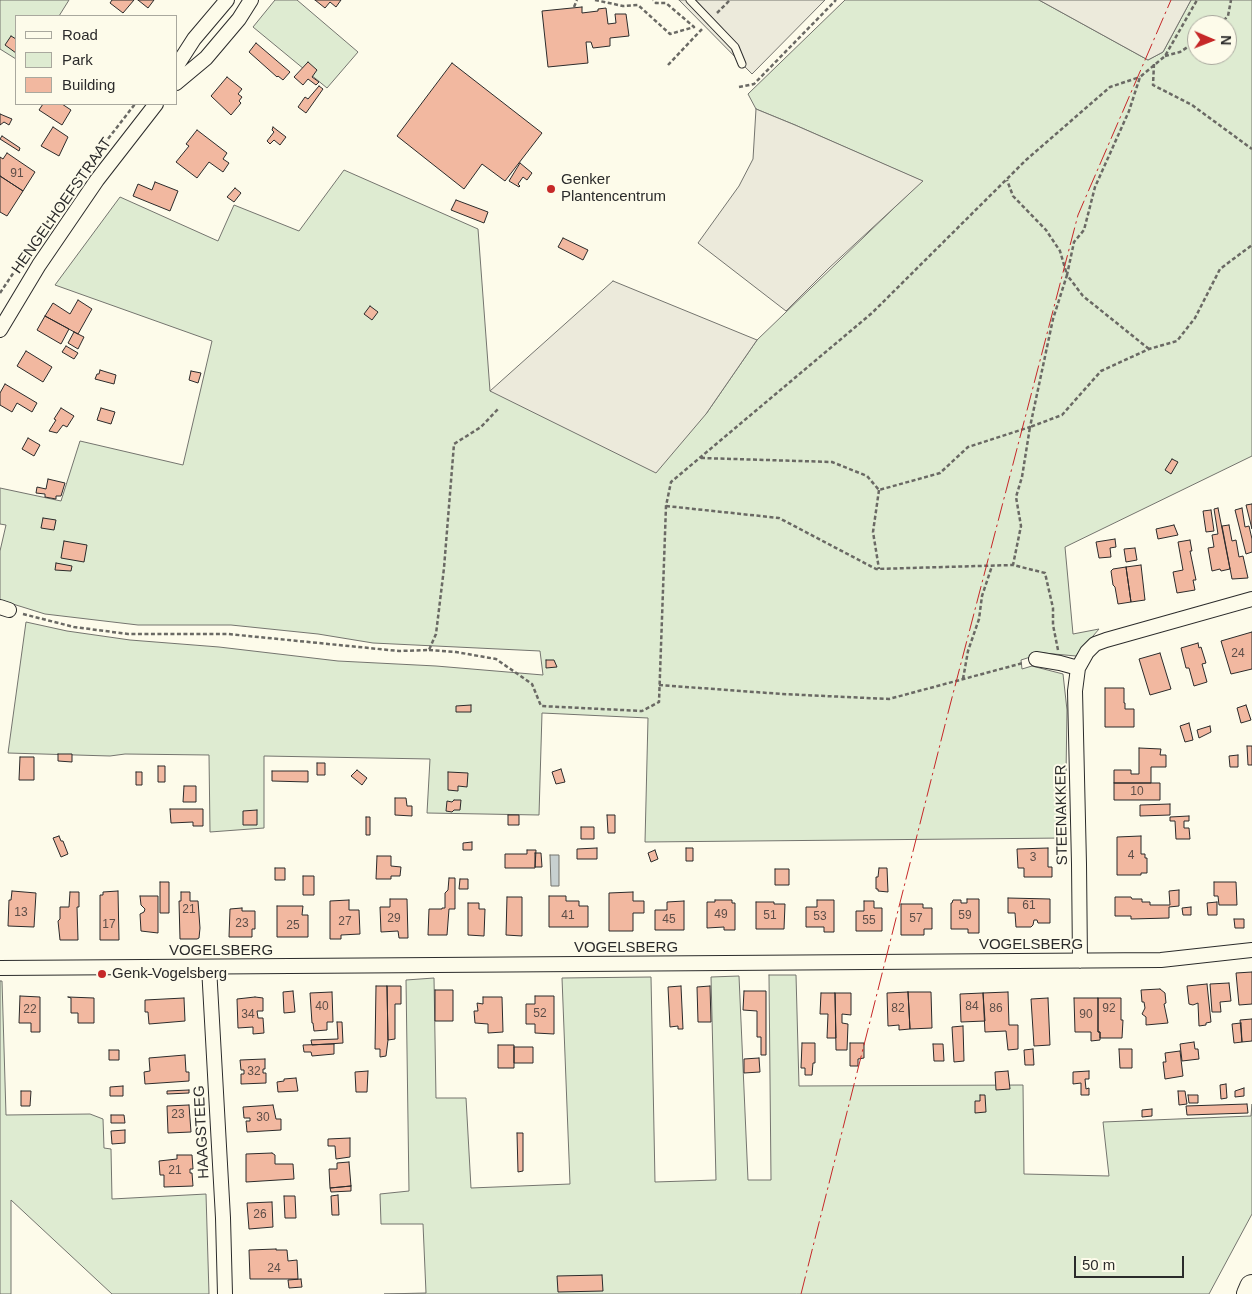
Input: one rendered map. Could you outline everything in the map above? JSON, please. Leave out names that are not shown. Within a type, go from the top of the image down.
[{"type":"highway","points":[[1248,1294],[1252,1287]]},
{"type":"street","points":[[178,64],[194,39],[227,0]]},
{"type":"street","points":[[178,81],[206,58],[239,18],[251,0]]},
{"type":"street","name":"HENGELHOEFSTRAAT","points":[[0,330],[39,265],[92,188],[155,105]]},
{"type":"street","name":"STEENAKKER","points":[[1080,960],[1080,864],[1075,690],[1078,668],[1087,652],[1095,644],[1252,599]]},
{"type":"street","points":[[1036,659],[1078,668]]},
{"type":"street","name":"VOGELSBERG","points":[[0,968],[1161,960],[1252,950]]},
{"type":"street","name":"HAAGSTEEG","points":[[209,967],[223,1218],[225,1294]]},
{"type":"lane","points":[[690,0],[735,47],[742,64]]},
{"type":"path","points":[[574,7],[577,0]]},
{"type":"path","points":[[595,0],[623,6],[638,5],[670,34],[694,27]]},
{"type":"path","points":[[653,0],[656,3],[666,4],[699,32]]},
{"type":"path","points":[[668,64],[730,0]]},
{"type":"path","points":[[739,87],[754,84],[836,0]]},
{"type":"path","points":[[1165,56],[1197,0]]},
{"type":"path","points":[[1228,15],[1231,0]]},
{"type":"path","points":[[5,609],[74,627],[128,634],[228,634],[398,651],[429,650],[456,652],[496,660],[532,684],[541,706],[642,711],[658,702],[666,506],[671,482],[872,313],[1026,160],[1110,87],[1140,77],[1165,56],[1180,52],[1187,47]]},
{"type":"path","points":[[1154,64],[1153,85],[1192,105],[1252,149]]},
{"type":"path","points":[[1013,565],[1021,526],[1016,497],[1022,477],[1030,427],[1053,319],[1067,275],[1074,242],[1084,230],[1095,188],[1129,111],[1140,77]]},
{"type":"path","points":[[0,293],[70,188],[134,105]]},
{"type":"path","points":[[1006,179],[1013,196],[1046,230],[1060,251],[1067,275],[1083,296],[1149,349]]},
{"type":"path","points":[[879,490],[940,473],[968,447],[1030,427],[1062,414],[1100,372],[1149,349],[1177,341],[1196,318],[1220,269],[1252,245]]},
{"type":"path","points":[[429,650],[436,634],[444,568],[454,444],[481,427],[498,409]]},
{"type":"path","points":[[700,458],[832,462],[867,476],[879,490],[874,532],[879,569]]},
{"type":"path","points":[[666,506],[780,518],[876,570],[1013,565],[1045,573],[1053,608],[1053,625],[1060,663]]},
{"type":"path","points":[[964,679],[968,651],[979,619],[982,596],[992,566]]},
{"type":"path","points":[[659,685],[782,694],[889,699],[1036,659]]},
{"type":"green space","points":[[0,0],[69,0],[60,15],[15,15],[15,58],[0,49]]},
{"type":"green space","points":[[275,0],[297,0],[358,52],[327,88],[253,27]]},
{"type":"green space","points":[[845,0],[1039,0],[1148,60],[1163,52],[1191,0],[1252,0],[1252,456],[1065,547],[1073,634],[1099,629],[1076,656],[1043,653],[1021,660],[1022,669],[1032,666],[1063,674],[1067,710],[1065,838],[645,842],[648,718],[542,713],[539,815],[427,813],[430,759],[264,756],[264,828],[210,832],[209,755],[125,754],[110,756],[8,753],[26,622],[67,631],[130,640],[219,647],[338,661],[436,666],[543,675],[540,651],[373,643],[318,634],[231,625],[138,625],[45,614],[0,600],[0,551],[6,525],[0,524],[0,488],[61,501],[80,441],[183,465],[212,341],[55,285],[120,197],[218,241],[234,205],[299,231],[344,170],[478,229],[490,391],[706,414],[757,340],[922,181],[756,109],[748,94]]},
{"type":"green space","points":[[769,975],[796,975],[799,1086],[1023,1085],[1024,1174],[1109,1176],[1103,1122],[1251,1116],[1252,1104],[1252,1214],[1209,1294],[384,1294],[426,1293],[423,1224],[381,1224],[380,1194],[409,1191],[406,980],[434,978],[436,1098],[466,1098],[471,1188],[570,1184],[562,978],[651,977],[655,1182],[716,1180],[711,977],[739,976],[748,1180],[771,1180]]},
{"type":"green space","points":[[0,981],[2,981],[6,1115],[90,1114],[103,1119],[104,1148],[111,1149],[112,1199],[206,1194],[209,1294],[112,1294],[11,1200],[11,1294],[0,1294]]},
{"type":"shaded area","points":[[679,0],[825,0],[752,74]]},
{"type":"shaded area","points":[[1039,0],[1191,0],[1163,52],[1148,60]]},
{"type":"shaded area","points":[[756,109],[923,181],[829,268],[786,311],[698,243],[739,186],[753,159]]},
{"type":"shaded area","points":[[613,281],[757,340],[706,414],[656,473],[490,391]]},
{"type":"shaded area","points":[[550,855],[559,855],[559,886],[551,886]]},
{"type":"building","points":[[112,0],[134,0],[123,13],[110,3]]},
{"type":"building","points":[[138,0],[154,0],[148,8]]},
{"type":"building","points":[[315,0],[341,0],[336,7],[330,2],[325,8]]},
{"type":"building","points":[[582,7],[582,13],[606,8],[608,24],[616,23],[615,14],[626,14],[629,36],[610,38],[610,46],[593,48],[591,42],[586,42],[588,63],[548,67],[542,11]]},
{"type":"building","points":[[11,36],[15,38],[15,52],[5,45]]},
{"type":"building","points":[[256,43],[290,72],[283,80],[249,52]]},
{"type":"building","points":[[308,62],[317,70],[312,77],[319,82],[316,85],[308,79],[303,85],[294,77]]},
{"type":"building","points":[[452,63],[542,133],[505,181],[482,164],[464,189],[397,136]]},
{"type":"building","points":[[227,77],[242,89],[238,94],[242,97],[239,101],[241,103],[231,115],[211,96]]},
{"type":"building","points":[[319,86],[323,89],[306,113],[298,107],[305,97],[308,99]]},
{"type":"building","points":[[42,105],[64,105],[71,110],[62,125],[39,110]]},
{"type":"building","points":[[0,114],[12,119],[9,125],[4,122],[0,125]]},
{"type":"building","points":[[53,127],[68,137],[59,156],[41,146]]},
{"type":"building","points":[[273,127],[286,137],[280,145],[274,140],[270,144],[267,141],[274,132],[272,130]]},
{"type":"building","points":[[197,130],[227,153],[223,159],[229,163],[223,172],[209,162],[197,178],[176,162],[189,146],[186,144]]},
{"type":"building","points":[[2,136],[20,148],[19,151],[0,139]]},
{"type":"building","points":[[7,153],[35,172],[23,191],[0,176],[0,157],[3,159]]},
{"type":"building","points":[[520,163],[532,173],[527,180],[523,177],[518,184],[519,187],[509,181]]},
{"type":"building","points":[[0,176],[23,191],[7,216],[0,212]]},
{"type":"building","points":[[155,182],[178,191],[170,211],[133,196],[138,184],[152,190]]},
{"type":"building","points":[[235,188],[241,193],[234,202],[227,197]]},
{"type":"building","points":[[456,200],[488,212],[484,223],[451,210]]},
{"type":"building","points":[[563,238],[588,250],[583,260],[558,247]]},
{"type":"building","points":[[78,300],[92,309],[78,334],[45,316],[53,303],[70,314]]},
{"type":"building","points":[[370,306],[378,312],[372,320],[364,314]]},
{"type":"building","points":[[45,316],[69,329],[61,344],[37,330]]},
{"type":"building","points":[[74,332],[84,337],[78,349],[68,343]]},
{"type":"building","points":[[66,346],[78,353],[74,359],[62,352]]},
{"type":"building","points":[[26,351],[52,367],[43,382],[17,366]]},
{"type":"building","points":[[100,370],[116,375],[114,384],[95,379]]},
{"type":"building","points":[[191,371],[201,373],[198,383],[189,380]]},
{"type":"building","points":[[5,384],[37,403],[32,412],[17,403],[12,412],[0,405],[0,393]]},
{"type":"building","points":[[61,408],[74,416],[67,427],[63,425],[57,433],[49,431],[56,420],[54,419]]},
{"type":"building","points":[[101,408],[115,412],[111,424],[97,420]]},
{"type":"building","points":[[28,438],[40,445],[34,456],[22,449]]},
{"type":"building","points":[[1172,459],[1178,462],[1171,474],[1165,470]]},
{"type":"building","points":[[48,479],[65,483],[61,496],[56,496],[56,499],[45,497],[45,494],[36,493],[37,487],[46,489]]},
{"type":"building","points":[[1252,504],[1252,529],[1246,505]]},
{"type":"building","points":[[1218,508],[1230,569],[1212,571],[1208,548],[1214,547],[1212,535],[1218,534],[1214,509]]},
{"type":"building","points":[[1242,508],[1245,527],[1249,526],[1252,539],[1252,552],[1246,554],[1235,510]]},
{"type":"building","points":[[1211,510],[1214,531],[1206,532],[1203,511]]},
{"type":"building","points":[[43,518],[56,520],[54,530],[41,528]]},
{"type":"building","points":[[1174,525],[1178,535],[1158,539],[1156,529]]},
{"type":"building","points":[[1229,525],[1232,541],[1236,540],[1239,557],[1243,556],[1248,578],[1232,579],[1222,526]]},
{"type":"building","points":[[1115,539],[1116,547],[1110,548],[1111,557],[1099,558],[1096,542]]},
{"type":"building","points":[[1190,540],[1192,551],[1190,551],[1196,580],[1193,580],[1195,590],[1177,593],[1173,572],[1183,570],[1178,542]]},
{"type":"building","points":[[64,541],[87,545],[84,562],[61,558]]},
{"type":"building","points":[[1135,548],[1137,560],[1126,562],[1124,549]]},
{"type":"building","points":[[56,563],[72,566],[71,571],[55,570]]},
{"type":"building","points":[[1141,565],[1145,600],[1131,602],[1126,567]]},
{"type":"building","points":[[1126,567],[1131,602],[1118,604],[1111,571]]},
{"type":"building","points":[[1252,632],[1252,669],[1231,674],[1221,641]]},
{"type":"building","points":[[1198,643],[1206,663],[1202,664],[1207,682],[1194,686],[1189,668],[1186,668],[1181,648]]},
{"type":"building","points":[[1160,653],[1171,689],[1150,695],[1139,659]]},
{"type":"building","points":[[546,660],[554,660],[557,667],[546,668]]},
{"type":"building","points":[[1105,688],[1124,688],[1125,709],[1134,709],[1134,727],[1105,727]]},
{"type":"building","points":[[471,705],[471,712],[456,712],[456,706]]},
{"type":"building","points":[[1246,705],[1251,720],[1241,723],[1237,708]]},
{"type":"building","points":[[1189,723],[1193,740],[1185,742],[1180,726]]},
{"type":"building","points":[[1210,726],[1211,732],[1199,738],[1197,730]]},
{"type":"building","points":[[1247,746],[1252,746],[1252,765],[1248,765]]},
{"type":"building","points":[[1139,748],[1161,749],[1160,755],[1166,755],[1166,767],[1151,767],[1151,783],[1114,783],[1114,770],[1131,770],[1131,774],[1139,774]]},
{"type":"building","points":[[58,754],[72,754],[72,762],[58,761]]},
{"type":"building","points":[[1238,755],[1238,767],[1230,767],[1229,756]]},
{"type":"building","points":[[20,757],[34,757],[34,780],[19,780]]},
{"type":"building","points":[[317,763],[325,763],[325,775],[317,775]]},
{"type":"building","points":[[158,766],[165,766],[165,782],[158,782]]},
{"type":"building","points":[[561,769],[565,782],[556,784],[552,772]]},
{"type":"building","points":[[357,770],[367,778],[362,785],[351,776]]},
{"type":"building","points":[[272,771],[308,771],[308,782],[272,781]]},
{"type":"building","points":[[136,772],[142,772],[142,785],[136,785]]},
{"type":"building","points":[[448,772],[468,773],[467,787],[458,786],[458,791],[448,790]]},
{"type":"building","points":[[1114,783],[1160,783],[1160,800],[1114,800]]},
{"type":"building","points":[[184,786],[196,786],[196,802],[183,802]]},
{"type":"building","points":[[395,798],[406,798],[407,806],[412,806],[412,816],[395,815]]},
{"type":"building","points":[[454,800],[461,800],[460,810],[446,811],[447,801],[452,802]]},
{"type":"building","points":[[1170,804],[1170,815],[1140,816],[1140,805]]},
{"type":"building","points":[[170,809],[203,809],[203,826],[193,826],[193,822],[171,823]]},
{"type":"building","points":[[257,810],[257,825],[243,825],[243,811]]},
{"type":"building","points":[[508,815],[519,815],[519,825],[508,825]]},
{"type":"building","points":[[607,815],[615,815],[615,833],[608,833]]},
{"type":"building","points":[[1189,816],[1189,821],[1184,821],[1184,828],[1189,828],[1190,839],[1176,839],[1175,821],[1170,821],[1170,817]]},
{"type":"building","points":[[366,817],[370,817],[370,835],[366,835]]},
{"type":"building","points":[[581,827],[594,827],[594,839],[581,839]]},
{"type":"building","points":[[59,836],[68,854],[61,857],[53,838]]},
{"type":"building","points":[[1141,836],[1141,854],[1145,854],[1145,858],[1147,858],[1147,873],[1141,873],[1141,875],[1117,875],[1117,837]]},
{"type":"building","points":[[472,842],[472,850],[463,850],[463,843]]},
{"type":"building","points":[[597,848],[597,859],[577,859],[577,849]]},
{"type":"building","points":[[686,848],[693,848],[693,861],[686,861]]},
{"type":"building","points":[[1048,848],[1048,867],[1052,867],[1052,877],[1024,877],[1024,868],[1018,868],[1017,849]]},
{"type":"building","points":[[527,850],[536,850],[535,868],[505,868],[505,854],[527,854]]},
{"type":"building","points":[[655,850],[658,859],[651,862],[648,853]]},
{"type":"building","points":[[535,853],[541,853],[542,867],[535,867]]},
{"type":"building","points":[[377,856],[391,856],[391,866],[401,867],[400,876],[391,876],[391,879],[376,879]]},
{"type":"building","points":[[275,868],[285,868],[285,880],[275,880]]},
{"type":"building","points":[[879,868],[887,868],[888,892],[876,889],[876,877],[878,877]]},
{"type":"building","points":[[775,869],[789,869],[789,885],[775,885]]},
{"type":"building","points":[[303,876],[314,876],[314,895],[303,895]]},
{"type":"building","points":[[449,878],[455,878],[455,909],[449,909],[447,935],[428,935],[429,909],[445,908],[445,893],[448,890]]},
{"type":"building","points":[[460,879],[468,879],[468,889],[459,889]]},
{"type":"building","points":[[160,882],[169,882],[169,913],[160,913]]},
{"type":"building","points":[[1214,882],[1236,882],[1237,905],[1219,905],[1218,896],[1214,896]]},
{"type":"building","points":[[1179,890],[1179,906],[1169,907],[1169,918],[1131,919],[1131,916],[1115,916],[1115,897],[1142,899],[1142,902],[1150,902],[1150,905],[1170,905],[1169,891]]},
{"type":"building","points":[[12,891],[36,893],[34,927],[8,926],[9,900],[11,900]]},
{"type":"building","points":[[118,891],[119,940],[100,940],[100,895],[103,895],[103,892]]},
{"type":"building","points":[[70,892],[79,892],[79,907],[77,907],[78,940],[60,940],[58,921],[60,919],[60,907],[69,907]]},
{"type":"building","points":[[181,892],[190,892],[190,901],[198,901],[200,928],[199,938],[197,939],[180,939],[179,901],[181,901]]},
{"type":"building","points":[[633,892],[633,901],[644,901],[644,913],[633,913],[633,931],[609,931],[609,893]]},
{"type":"building","points":[[140,896],[158,896],[158,933],[141,931],[140,914],[145,909],[141,905]]},
{"type":"building","points":[[549,896],[566,896],[566,901],[579,901],[579,906],[588,906],[588,927],[549,927]]},
{"type":"building","points":[[507,897],[522,897],[522,936],[506,935]]},
{"type":"building","points":[[1008,898],[1050,899],[1050,923],[1038,923],[1037,920],[1034,920],[1031,927],[1016,927],[1015,913],[1008,913]]},
{"type":"building","points":[[390,899],[407,899],[408,938],[399,938],[398,931],[381,932],[380,907],[390,907]]},
{"type":"building","points":[[967,899],[979,899],[979,933],[968,933],[968,929],[951,929],[951,903],[953,900],[961,900],[961,903],[967,903]]},
{"type":"building","points":[[349,900],[349,910],[359,910],[360,934],[341,935],[341,939],[330,939],[330,901]]},
{"type":"building","points":[[715,900],[732,900],[732,903],[735,903],[735,930],[724,930],[724,927],[707,928],[707,902],[715,902]]},
{"type":"building","points":[[817,900],[834,900],[834,932],[824,932],[824,927],[806,927],[806,907],[817,907]]},
{"type":"building","points":[[684,901],[684,930],[655,930],[655,910],[667,910],[667,902]]},
{"type":"building","points":[[864,901],[874,901],[874,908],[882,908],[882,931],[856,931],[856,911],[864,911]]},
{"type":"building","points":[[756,902],[785,904],[784,929],[756,929]]},
{"type":"building","points":[[1217,902],[1217,915],[1208,915],[1207,903]]},
{"type":"building","points":[[468,903],[479,903],[479,909],[485,909],[484,936],[468,935]]},
{"type":"building","points":[[901,904],[923,904],[923,908],[932,908],[932,929],[924,929],[924,935],[901,935]]},
{"type":"building","points":[[277,906],[303,906],[302,915],[308,915],[308,937],[277,937]]},
{"type":"building","points":[[1191,907],[1191,915],[1183,915],[1182,908]]},
{"type":"building","points":[[242,908],[242,911],[255,911],[255,929],[252,929],[252,937],[229,937],[230,909]]},
{"type":"building","points":[[1234,919],[1244,919],[1244,928],[1235,928]]},
{"type":"building","points":[[1252,972],[1252,1004],[1239,1005],[1236,973]]},
{"type":"building","points":[[1229,983],[1231,1001],[1220,1002],[1221,1012],[1212,1012],[1210,984]]},
{"type":"building","points":[[1207,984],[1211,1022],[1199,1026],[1198,1003],[1189,1004],[1187,986]]},
{"type":"building","points":[[376,986],[387,986],[388,1040],[386,1056],[380,1057],[380,1049],[375,1049]]},
{"type":"building","points":[[387,986],[401,986],[401,1004],[395,1004],[395,1039],[388,1040]]},
{"type":"building","points":[[681,986],[683,1029],[678,1029],[678,1026],[670,1027],[668,987]]},
{"type":"building","points":[[710,986],[711,1022],[698,1022],[697,987]]},
{"type":"building","points":[[1160,989],[1165,993],[1166,1003],[1164,1004],[1168,1023],[1146,1025],[1146,1017],[1142,1014],[1145,1008],[1144,1002],[1142,1002],[1141,990]]},
{"type":"building","points":[[435,990],[453,990],[453,1021],[435,1021]]},
{"type":"building","points":[[293,991],[295,1012],[284,1013],[283,992]]},
{"type":"building","points":[[744,991],[766,991],[766,1055],[761,1055],[761,1037],[757,1037],[757,1011],[743,1010]]},
{"type":"building","points":[[332,992],[333,1022],[327,1022],[327,1030],[314,1031],[310,993]]},
{"type":"building","points":[[908,992],[931,992],[932,1028],[910,1029]]},
{"type":"building","points":[[908,992],[910,1029],[899,1030],[899,1025],[888,1026],[887,993]]},
{"type":"building","points":[[1008,992],[1009,1025],[1018,1025],[1018,1049],[1008,1050],[1006,1031],[985,1032],[983,993]]},
{"type":"building","points":[[821,993],[835,993],[836,1038],[827,1038],[828,1014],[820,1014]]},
{"type":"building","points":[[835,993],[851,993],[851,1015],[842,1014],[842,1023],[848,1024],[847,1050],[836,1050]]},
{"type":"building","points":[[983,993],[985,1021],[961,1022],[960,994]]},
{"type":"building","points":[[20,996],[40,997],[40,1032],[31,1032],[31,1023],[19,1023]]},
{"type":"building","points":[[535,996],[554,996],[554,1034],[535,1033],[535,1024],[526,1024],[526,1004],[535,1004]]},
{"type":"building","points":[[68,997],[94,998],[94,1023],[78,1023],[78,1013],[71,1013],[71,998]]},
{"type":"building","points":[[483,997],[502,997],[503,1032],[488,1033],[488,1024],[475,1023],[474,1011],[478,1011],[477,1003],[483,1004]]},
{"type":"building","points":[[184,998],[185,1021],[149,1024],[148,1012],[145,1012],[145,1000]]},
{"type":"building","points":[[263,998],[263,1011],[257,1011],[258,1018],[263,1018],[264,1033],[253,1034],[253,1027],[238,1028],[237,999]]},
{"type":"building","points":[[1048,998],[1050,1045],[1034,1046],[1031,999]]},
{"type":"building","points":[[1074,998],[1098,998],[1098,1032],[1100,1032],[1100,1040],[1091,1041],[1091,1032],[1075,1032]]},
{"type":"building","points":[[1098,998],[1121,998],[1122,1038],[1100,1038],[1100,1032],[1098,1032]]},
{"type":"building","points":[[1252,1019],[1252,1041],[1242,1042],[1240,1020]]},
{"type":"building","points":[[337,1022],[342,1022],[343,1043],[312,1045],[311,1040],[338,1039]]},
{"type":"building","points":[[1241,1023],[1242,1042],[1234,1043],[1232,1024]]},
{"type":"building","points":[[963,1026],[964,1061],[954,1062],[952,1027]]},
{"type":"building","points":[[1194,1042],[1195,1049],[1198,1049],[1199,1059],[1182,1061],[1180,1044]]},
{"type":"building","points":[[802,1043],[815,1043],[815,1063],[813,1063],[812,1075],[805,1075],[805,1068],[801,1068]]},
{"type":"building","points":[[850,1043],[864,1043],[864,1058],[858,1059],[858,1066],[850,1066]]},
{"type":"building","points":[[334,1044],[334,1054],[312,1056],[311,1052],[304,1052],[303,1045]]},
{"type":"building","points":[[933,1044],[943,1044],[944,1061],[934,1061]]},
{"type":"building","points":[[498,1045],[514,1045],[514,1068],[498,1068]]},
{"type":"building","points":[[514,1047],[533,1047],[533,1063],[514,1063]]},
{"type":"building","points":[[1033,1049],[1034,1065],[1025,1065],[1024,1050]]},
{"type":"building","points":[[1119,1049],[1132,1049],[1132,1068],[1120,1068]]},
{"type":"building","points":[[109,1050],[119,1050],[119,1060],[109,1060]]},
{"type":"building","points":[[1180,1051],[1183,1076],[1165,1079],[1163,1062],[1166,1062],[1165,1053]]},
{"type":"building","points":[[185,1055],[186,1072],[189,1072],[189,1081],[145,1084],[144,1072],[150,1071],[149,1058]]},
{"type":"building","points":[[759,1058],[760,1072],[744,1073],[744,1059]]},
{"type":"building","points":[[265,1059],[263,1073],[266,1073],[266,1083],[241,1084],[241,1074],[244,1074],[244,1070],[241,1070],[240,1060]]},
{"type":"building","points":[[368,1071],[367,1092],[356,1092],[355,1072]]},
{"type":"building","points":[[1008,1071],[1010,1089],[996,1090],[995,1072]]},
{"type":"building","points":[[1089,1071],[1089,1079],[1085,1079],[1086,1089],[1089,1088],[1089,1095],[1081,1095],[1081,1083],[1073,1084],[1073,1072]]},
{"type":"building","points":[[296,1078],[298,1091],[278,1092],[277,1082]]},
{"type":"building","points":[[1226,1084],[1227,1098],[1221,1099],[1220,1085]]},
{"type":"building","points":[[123,1086],[123,1096],[110,1096],[110,1087]]},
{"type":"building","points":[[1244,1088],[1244,1096],[1235,1097],[1235,1091]]},
{"type":"building","points":[[189,1090],[189,1093],[167,1094],[167,1091]]},
{"type":"building","points":[[21,1091],[31,1091],[30,1106],[21,1106]]},
{"type":"building","points":[[1178,1091],[1185,1091],[1187,1104],[1179,1105]]},
{"type":"building","points":[[980,1095],[985,1095],[986,1112],[975,1113],[975,1101],[980,1101]]},
{"type":"building","points":[[1188,1095],[1198,1095],[1198,1103],[1189,1103]]},
{"type":"building","points":[[1247,1104],[1248,1113],[1187,1115],[1186,1106]]},
{"type":"building","points":[[189,1105],[191,1132],[168,1133],[167,1106]]},
{"type":"building","points":[[273,1105],[276,1119],[281,1119],[281,1130],[247,1132],[246,1121],[250,1121],[250,1118],[244,1118],[243,1107]]},
{"type":"building","points":[[1152,1109],[1152,1116],[1142,1117],[1142,1110]]},
{"type":"building","points":[[111,1115],[124,1115],[125,1123],[111,1123]]},
{"type":"building","points":[[125,1130],[125,1143],[112,1144],[111,1131]]},
{"type":"building","points":[[517,1133],[523,1133],[523,1171],[518,1172]]},
{"type":"building","points":[[350,1138],[350,1157],[336,1159],[335,1146],[328,1146],[328,1139]]},
{"type":"building","points":[[272,1153],[275,1155],[275,1164],[293,1164],[294,1179],[246,1182],[246,1154]]},
{"type":"building","points":[[177,1155],[192,1155],[193,1169],[190,1169],[190,1173],[192,1173],[193,1186],[164,1187],[164,1175],[160,1175],[159,1161],[177,1159]]},
{"type":"building","points":[[349,1162],[351,1186],[330,1188],[329,1169],[337,1169],[337,1163]]},
{"type":"building","points":[[351,1186],[351,1191],[331,1192],[330,1188]]},
{"type":"building","points":[[338,1195],[339,1215],[332,1215],[331,1196]]},
{"type":"building","points":[[284,1196],[295,1196],[296,1218],[285,1218]]},
{"type":"building","points":[[272,1202],[273,1227],[249,1229],[247,1203]]},
{"type":"building","points":[[249,1250],[287,1250],[288,1261],[297,1260],[298,1279],[250,1279]]},
{"type":"building","points":[[602,1275],[603,1291],[558,1292],[557,1276]]},
{"type":"building","points":[[301,1279],[302,1287],[289,1288],[288,1280]]},
{"type":"power","points":[[801,1294],[948,713],[1078,215],[1171,0]]},
{"type":"place","name":"Genker Plantencentrum","points":[[551,189]]},
{"type":"place","name":"Genk Vogelsberg","points":[[102,974]]}]
